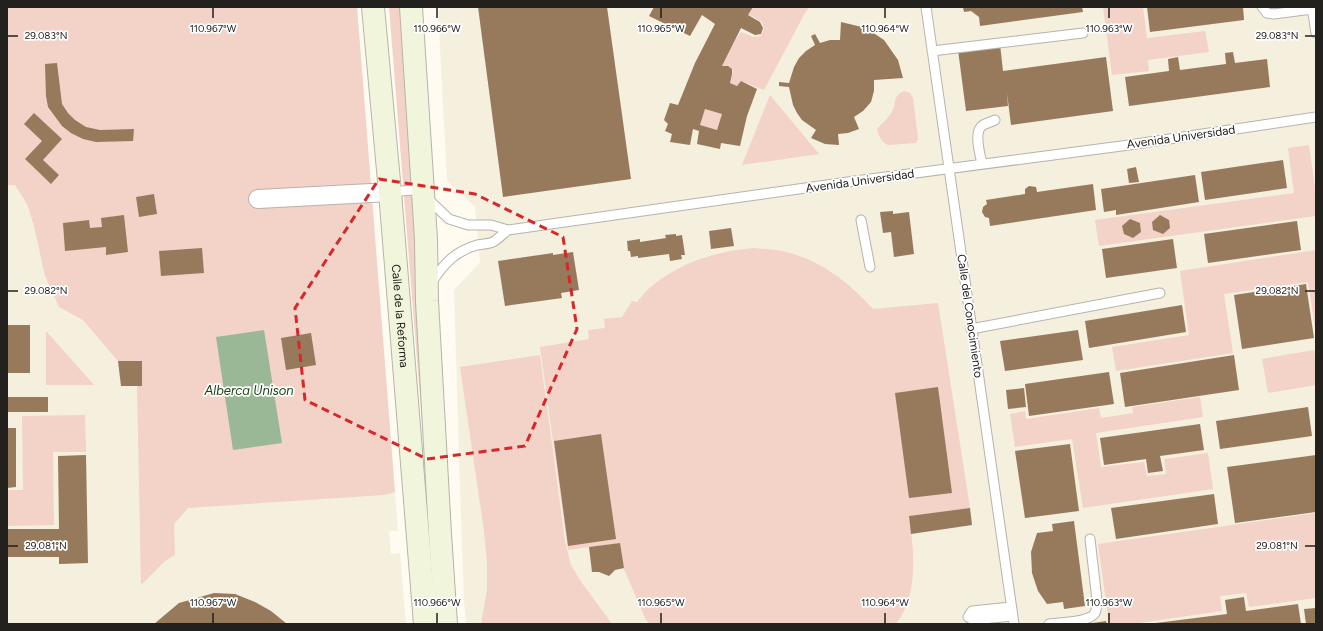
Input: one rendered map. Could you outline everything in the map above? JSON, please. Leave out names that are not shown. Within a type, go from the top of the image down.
[{"type":"main road","name":"Calle de la Reforma","points":[[373,7],[390,192],[429,536],[446,624]]},
{"type":"main road","name":"Calle de la Reforma","points":[[411,7],[424,189],[426,239],[429,536],[425,624]]},
{"type":"street","points":[[258,199],[390,192]]},
{"type":"lane","name":"Calle del Conocimiento","points":[[926,7],[1012,616]]},
{"type":"lane","points":[[1262,7],[1267,12],[1274,14],[1312,8],[1316,33]]},
{"type":"lane","points":[[932,51],[1083,33]]},
{"type":"lane","name":"Avenida Universidad","points":[[427,290],[438,272],[449,259],[462,251],[477,245],[493,242],[508,230],[1129,145],[1316,117]]},
{"type":"lane","points":[[982,164],[978,136],[979,130],[982,125],[995,120]]},
{"type":"lane","points":[[390,192],[424,189],[429,200],[449,219],[468,225],[490,225],[508,230]]},
{"type":"lane","points":[[861,220],[870,267]]},
{"type":"lane","points":[[971,329],[1160,293]]},
{"type":"lane","points":[[1050,624],[1080,620],[1095,614],[1097,600],[1090,539]]},
{"type":"highlighted area","points":[[379,179],[475,194],[563,237],[577,329],[525,446],[427,459],[305,400],[295,308]]},
{"type":"shaded area","points":[[7,7],[357,7],[398,531],[389,531],[391,554],[400,553],[406,624],[7,624]]},
{"type":"shaded area","points":[[7,7],[357,7],[395,492],[384,495],[188,508],[174,524],[175,555],[165,561],[141,585],[137,386],[142,361],[118,361],[83,320],[59,307],[45,276],[34,226],[27,204],[15,185],[7,185]]},
{"type":"shaded area","points":[[389,7],[401,7],[427,449],[424,448]]},
{"type":"shaded area","points":[[442,7],[1316,7],[1316,624],[466,624],[454,290],[480,262],[475,207],[447,181],[438,11]]},
{"type":"shaded area","points":[[753,7],[810,7],[806,11],[764,90],[741,81],[737,86],[730,83],[733,70],[722,66],[741,32],[753,37],[761,36],[764,29],[762,22],[748,15]]},
{"type":"shaded area","points":[[1103,7],[1143,7],[1147,38],[1205,31],[1209,52],[1148,60],[1149,71],[1112,75]]},
{"type":"shaded area","points":[[904,91],[910,93],[913,98],[918,138],[916,143],[888,145],[882,140],[877,129],[892,112],[896,97]]},
{"type":"shaded area","points":[[770,95],[819,154],[742,165]]},
{"type":"shaded area","points":[[705,109],[722,114],[717,130],[700,125]]},
{"type":"shaded area","points":[[1309,145],[1316,195],[1316,216],[1099,246],[1095,220],[1294,193],[1288,148]]},
{"type":"shaded area","points":[[754,248],[790,253],[817,264],[841,279],[873,309],[938,303],[970,508],[909,516],[913,558],[912,586],[903,612],[896,624],[650,624],[646,620],[624,569],[620,543],[568,550],[540,347],[589,339],[588,330],[605,328],[604,319],[622,317],[632,301],[637,302],[650,288],[663,278],[687,264],[713,255]]},
{"type":"shaded area","points":[[1316,250],[1316,334],[1308,282],[1224,294],[1233,353],[1116,371],[1112,347],[1189,335],[1180,271]]},
{"type":"shaded area","points":[[46,331],[94,385],[46,385]]},
{"type":"shaded area","points":[[1314,350],[1316,361],[1316,385],[1268,393],[1262,359]]},
{"type":"shaded area","points":[[540,355],[565,541],[571,565],[582,583],[612,624],[481,624],[487,590],[487,562],[484,531],[460,367]]},
{"type":"shaded area","points":[[1200,397],[1203,417],[1096,433],[1101,467],[1144,462],[1147,476],[1166,474],[1164,459],[1208,453],[1213,489],[1083,508],[1072,439],[1015,447],[1010,414],[1025,411],[1026,419],[1099,408],[1101,418],[1133,413],[1132,407]]},
{"type":"shaded area","points":[[85,415],[86,452],[53,452],[54,525],[7,526],[7,490],[23,490],[22,416]]},
{"type":"shaded area","points":[[1316,513],[1316,598],[1249,607],[1246,593],[1220,596],[1222,611],[1132,624],[1109,624],[1098,544]]},
{"type":"water","name":"Alberca Unison","points":[[264,330],[282,443],[233,450],[216,337]]},
{"type":"building","points":[[478,7],[607,7],[631,179],[503,197]]},
{"type":"building","points":[[654,7],[753,7],[748,15],[760,22],[763,28],[761,34],[755,35],[741,28],[722,66],[728,66],[732,69],[730,83],[737,86],[741,81],[757,89],[747,116],[740,146],[721,143],[720,149],[697,144],[699,131],[693,129],[690,145],[670,142],[672,134],[665,131],[668,124],[664,120],[670,103],[678,105],[695,63],[715,24],[702,15],[690,36],[649,16]],"holes":[[[705,109],[722,114],[717,130],[700,125]]]},
{"type":"building","points":[[963,7],[1082,7],[1083,12],[980,26],[979,17],[971,11],[964,12]]},
{"type":"building","points":[[1147,7],[1243,7],[1244,20],[1150,32]]},
{"type":"building","points":[[841,22],[866,28],[884,40],[898,60],[903,78],[874,80],[874,91],[871,102],[863,111],[854,117],[859,129],[848,133],[838,134],[839,145],[825,144],[811,138],[816,130],[802,120],[793,105],[789,87],[779,86],[779,82],[789,83],[794,67],[799,58],[815,45],[811,36],[815,34],[820,43],[830,40],[840,40]]},
{"type":"building","points":[[1000,44],[1003,71],[1106,57],[1113,111],[1011,125],[1007,93],[1008,106],[966,111],[958,50]]},
{"type":"building","points":[[1233,52],[1235,63],[1267,59],[1270,87],[1129,106],[1125,77],[1169,71],[1168,59],[1178,57],[1180,70],[1226,64],[1225,53]]},
{"type":"building","points":[[57,63],[62,104],[68,113],[75,120],[86,127],[100,130],[134,129],[133,141],[96,142],[83,139],[71,133],[62,126],[48,107],[46,96],[45,64]]},
{"type":"building","points":[[34,113],[62,139],[43,160],[59,175],[51,184],[25,159],[42,141],[24,124]]},
{"type":"building","points":[[1283,160],[1287,188],[1205,200],[1201,172]]},
{"type":"building","points":[[1136,167],[1139,182],[1129,183],[1127,169]]},
{"type":"building","points":[[1195,175],[1199,202],[1116,215],[1116,210],[1104,212],[1101,189]]},
{"type":"building","points":[[1093,184],[1096,210],[990,226],[989,218],[985,217],[982,212],[983,207],[987,204],[986,200],[1025,194],[1025,189],[1029,186],[1036,187],[1037,192]]},
{"type":"building","points":[[154,194],[157,214],[139,217],[136,197]]},
{"type":"building","points":[[893,211],[893,214],[909,212],[914,254],[894,257],[891,232],[883,233],[880,212]]},
{"type":"building","points":[[124,215],[128,252],[106,255],[106,247],[65,251],[63,223],[89,220],[90,228],[102,227],[101,218]]},
{"type":"building","points":[[1160,215],[1169,220],[1170,228],[1163,234],[1153,230],[1152,222]]},
{"type":"building","points":[[1130,219],[1140,223],[1141,232],[1133,238],[1124,234],[1122,226]]},
{"type":"building","points":[[1297,221],[1301,250],[1208,263],[1204,234]]},
{"type":"building","points":[[731,228],[734,246],[711,249],[709,231]]},
{"type":"building","points":[[676,234],[676,236],[682,235],[685,255],[681,255],[682,259],[670,261],[669,254],[638,258],[638,256],[631,257],[630,251],[628,251],[627,241],[640,239],[640,242],[666,238],[665,235]]},
{"type":"building","points":[[1173,239],[1177,268],[1106,278],[1102,249]]},
{"type":"building","points":[[202,248],[204,273],[161,276],[159,251]]},
{"type":"building","points":[[573,252],[579,290],[561,293],[562,298],[505,306],[498,261],[553,253],[553,255]]},
{"type":"building","points":[[1306,284],[1314,338],[1242,349],[1234,295]]},
{"type":"building","points":[[1182,305],[1186,332],[1089,348],[1085,321]]},
{"type":"building","points":[[7,325],[30,325],[30,373],[7,373]]},
{"type":"building","points":[[1078,330],[1083,360],[1005,371],[1000,341]]},
{"type":"building","points":[[311,333],[316,365],[286,370],[281,338]]},
{"type":"building","points":[[1234,355],[1239,390],[1125,407],[1120,373]]},
{"type":"building","points":[[118,361],[142,361],[142,386],[121,386]]},
{"type":"building","points":[[1109,372],[1114,404],[1029,416],[1025,384]]},
{"type":"building","points":[[938,387],[952,493],[909,498],[895,393]]},
{"type":"building","points":[[1024,388],[1026,407],[1008,409],[1006,390]]},
{"type":"building","points":[[7,397],[48,397],[48,412],[7,412]]},
{"type":"building","points":[[1308,407],[1312,436],[1220,449],[1216,421]]},
{"type":"building","points":[[1200,424],[1204,450],[1160,456],[1163,471],[1148,473],[1146,459],[1104,465],[1100,438]]},
{"type":"building","points":[[7,428],[16,428],[16,487],[7,488]]},
{"type":"building","points":[[601,434],[616,539],[568,546],[554,441]]},
{"type":"building","points":[[1070,444],[1079,511],[1025,518],[1015,451]]},
{"type":"building","points":[[86,455],[88,563],[59,564],[59,557],[7,557],[7,529],[59,529],[58,456]]},
{"type":"building","points":[[1316,455],[1316,512],[1235,523],[1227,467]]},
{"type":"building","points":[[1214,494],[1218,524],[1116,539],[1111,508]]},
{"type":"building","points":[[970,508],[972,525],[911,534],[909,516]]},
{"type":"building","points":[[1074,521],[1085,606],[1064,609],[1063,602],[1047,604],[1038,591],[1032,573],[1031,552],[1037,533],[1053,531],[1052,524]]},
{"type":"building","points":[[620,543],[624,568],[615,570],[609,576],[599,572],[592,572],[589,547]]},
{"type":"building","points":[[214,593],[235,594],[255,602],[271,611],[287,624],[154,624],[179,603]]},
{"type":"building","points":[[1244,597],[1246,611],[1298,604],[1301,624],[1156,624],[1227,614],[1225,600]]},
{"type":"building","points":[[1316,608],[1316,624],[1306,624],[1304,609]]},
{"type":"building","points":[[1106,621],[1107,624],[1093,624],[1093,623]]}]
